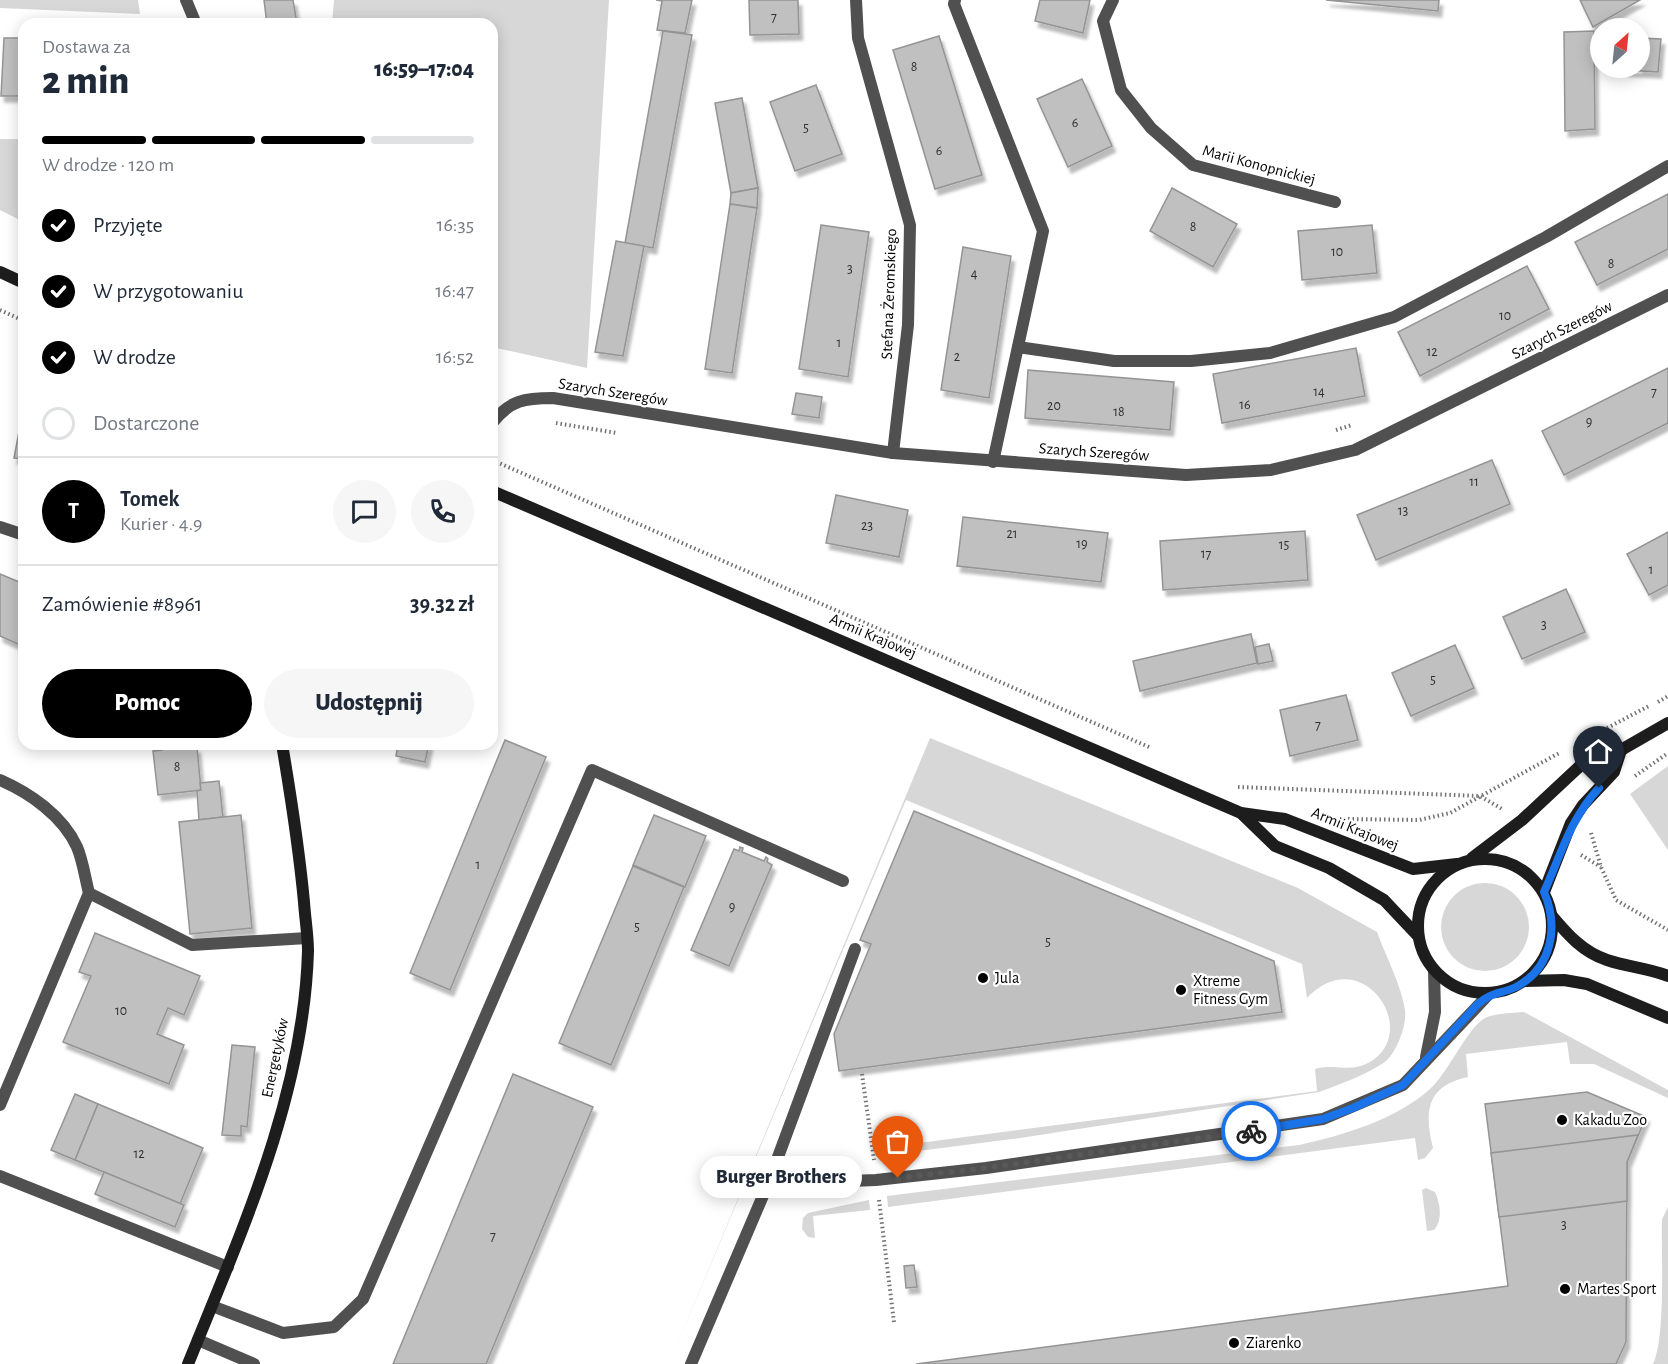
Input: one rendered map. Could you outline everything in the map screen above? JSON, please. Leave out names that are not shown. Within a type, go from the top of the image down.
[{"type":"street","points":[[186,0],[194,18]]},
{"type":"street","name":"Stefana Żeromskiego","points":[[856,0],[858,38],[910,225],[908,325],[893,453]]},
{"type":"street","points":[[955,0],[954,4],[1043,231],[993,462]]},
{"type":"street","name":"Marii Konopnickiej","points":[[1113,0],[1103,21],[1121,90],[1151,128],[1193,165],[1335,202]]},
{"type":"street","points":[[1018,347],[1114,361],[1191,361],[1270,353],[1394,317],[1546,237],[1668,166]]},
{"type":"street","points":[[0,272],[18,280]]},
{"type":"street","name":"Szarych Szeregów","points":[[498,416],[504,408],[528,398],[553,398],[893,453],[1185,475],[1270,470],[1355,450],[1668,295]]},
{"type":"street","name":"Armii Krajowej","points":[[498,494],[1241,813],[1285,819],[1413,869],[1463,862]]},
{"type":"street","points":[[0,527],[18,533]]},
{"type":"street","points":[[1463,862],[1481,859],[1506,862],[1528,873],[1544,892],[1552,916],[1552,935],[1548,952],[1534,974],[1514,988],[1489,994],[1460,988],[1434,970],[1421,949],[1418,936],[1418,918],[1423,900],[1437,879],[1522,820],[1596,751],[1621,750],[1668,723]]},
{"type":"street","name":"Energetyków","points":[[188,1364],[228,1267],[269,1149],[289,1082],[302,1013],[307,938],[299,847],[283,750]]},
{"type":"street","points":[[1544,892],[1571,824],[1583,805],[1614,772],[1621,750]]},
{"type":"street","points":[[212,1306],[283,1333],[334,1327],[363,1299],[592,770],[843,881]]},
{"type":"street","points":[[0,780],[40,802],[59,821],[76,846],[89,893],[0,1105]]},
{"type":"street","name":"Armii Krajowej","points":[[1241,813],[1275,846],[1329,868],[1384,900],[1418,936]]},
{"type":"street","points":[[89,893],[192,945],[307,938]]},
{"type":"street","points":[[1552,916],[1571,938],[1585,949],[1607,960],[1668,976]]},
{"type":"street","points":[[691,1364],[768,1184],[855,949]]},
{"type":"street","points":[[1426,1057],[1435,1012],[1434,970]]},
{"type":"street","points":[[1524,981],[1564,980],[1587,984],[1668,1018]]},
{"type":"street","points":[[768,1184],[876,1180],[986,1168],[1323,1119],[1385,1094],[1410,1078],[1426,1057],[1489,994]]},
{"type":"street","points":[[0,1176],[228,1267]]},
{"type":"street","points":[[198,1340],[254,1364]]},
{"type":"path","points":[[0,310],[18,318]]},
{"type":"path","points":[[1332,431],[1354,424]]},
{"type":"path","points":[[498,463],[1152,748]]},
{"type":"path","points":[[1604,730],[1668,696]]},
{"type":"path","points":[[1339,817],[1419,820],[1450,813],[1565,750]]},
{"type":"path","points":[[1630,782],[1638,773],[1668,753]]},
{"type":"path","points":[[1230,783],[1261,794]]},
{"type":"path","points":[[1238,787],[1480,796]]},
{"type":"path","points":[[1596,823],[1590,831],[1601,867],[1616,900],[1668,930]]},
{"type":"shaded area","points":[[0,0],[138,0],[140,14],[0,8]]},
{"type":"shaded area","points":[[334,0],[609,0],[587,368],[498,348],[498,18],[332,18]]},
{"type":"shaded area","points":[[0,139],[18,139],[18,219],[0,210]]},
{"type":"shaded area","points":[[930,738],[1298,888],[1377,932],[1397,981],[1405,1010],[1400,1037],[1390,1057],[1379,1066],[1319,1092],[1020,1138],[887,1155],[881,1148],[1317,1091],[1315,1069],[1348,1068],[1368,1063],[1384,1049],[1390,1032],[1388,1014],[1379,997],[1365,985],[1348,979],[1328,983],[1307,998],[1302,964],[906,800],[669,1364]]},
{"type":"shaded area","points":[[1668,766],[1668,850],[1630,794]]},
{"type":"shaded area","points":[[1485,883],[1510,890],[1522,902],[1529,927],[1522,952],[1510,964],[1485,971],[1460,964],[1448,952],[1441,927],[1448,902],[1460,890]]},
{"type":"shaded area","points":[[1524,1012],[1668,1090],[1668,1098],[1594,1064],[1570,1064],[1567,1042],[1466,1054],[1468,1077],[1444,1087],[1431,1102],[1429,1123],[1433,1148],[1425,1158],[1418,1160],[1415,1138],[888,1207],[887,1196],[1299,1145],[1351,1131],[1385,1118],[1430,1089],[1480,1021],[1496,1015]]},
{"type":"shaded area","points":[[1426,1188],[1435,1192],[1440,1211],[1437,1226],[1434,1230],[1427,1231],[1422,1190]]},
{"type":"shaded area","points":[[869,1200],[870,1210],[813,1216],[815,1238],[808,1237],[802,1229],[803,1218],[808,1213]]},
{"type":"shaded area","points":[[1668,1207],[1668,1364],[1653,1364],[1660,1335],[1662,1219]]},
{"type":"building","points":[[264,0],[293,0],[296,18],[266,18]]},
{"type":"building","points":[[656,0],[692,0],[685,33],[657,30],[662,1]]},
{"type":"building","points":[[749,0],[798,0],[799,34],[750,35]]},
{"type":"building","points":[[1040,0],[1090,0],[1083,33],[1035,21]]},
{"type":"building","points":[[1326,0],[1439,0],[1438,11]]},
{"type":"building","points":[[1580,0],[1640,0],[1609,18],[1590,18],[1590,21]]},
{"type":"building","points":[[663,31],[692,35],[653,248],[625,243]]},
{"type":"building","points":[[1590,31],[1590,78],[1594,78],[1595,129],[1565,131],[1564,32]]},
{"type":"building","points":[[939,36],[982,175],[935,189],[893,50]]},
{"type":"building","points":[[4,38],[18,38],[18,96],[1,96]]},
{"type":"building","points":[[1650,38],[1661,39],[1658,72],[1650,72]]},
{"type":"building","points":[[1082,79],[1112,146],[1068,167],[1037,99]]},
{"type":"building","points":[[816,85],[842,154],[795,171],[770,102]]},
{"type":"building","points":[[742,98],[758,188],[731,193],[715,103]]},
{"type":"building","points":[[758,188],[757,208],[730,204],[731,193]]},
{"type":"building","points":[[1172,188],[1237,224],[1213,267],[1150,231]]},
{"type":"building","points":[[1668,194],[1668,249],[1597,285],[1575,242]]},
{"type":"building","points":[[730,204],[757,208],[732,373],[705,369]]},
{"type":"building","points":[[821,225],[869,232],[848,377],[799,369]]},
{"type":"building","points":[[1372,225],[1377,273],[1302,280],[1298,231]]},
{"type":"building","points":[[616,241],[644,246],[623,356],[595,352]]},
{"type":"building","points":[[963,247],[1011,256],[989,398],[941,390]]},
{"type":"building","points":[[1527,266],[1549,309],[1420,376],[1398,332]]},
{"type":"building","points":[[1356,348],[1365,396],[1222,423],[1213,374]]},
{"type":"building","points":[[1668,368],[1668,423],[1564,475],[1542,431]]},
{"type":"building","points":[[1028,370],[1174,382],[1170,430],[1025,418]]},
{"type":"building","points":[[796,393],[822,397],[819,418],[792,414]]},
{"type":"building","points":[[18,437],[18,458],[14,458]]},
{"type":"building","points":[[1492,460],[1510,504],[1376,560],[1357,515]]},
{"type":"building","points":[[836,495],[908,510],[899,557],[826,543]]},
{"type":"building","points":[[963,517],[1108,533],[1101,582],[957,566]]},
{"type":"building","points":[[1305,531],[1308,580],[1163,590],[1160,541]]},
{"type":"building","points":[[1668,532],[1668,585],[1649,595],[1627,554]]},
{"type":"building","points":[[0,574],[18,582],[18,644],[0,636]]},
{"type":"building","points":[[1566,589],[1585,632],[1522,659],[1503,617]]},
{"type":"building","points":[[1251,634],[1257,663],[1140,691],[1133,661]]},
{"type":"building","points":[[1269,644],[1273,661],[1258,664],[1255,647]]},
{"type":"building","points":[[1455,645],[1474,688],[1411,716],[1392,673]]},
{"type":"building","points":[[1346,695],[1358,740],[1290,756],[1280,710]]},
{"type":"building","points":[[505,740],[546,757],[450,990],[410,973]]},
{"type":"building","points":[[197,750],[201,790],[158,795],[153,751]]},
{"type":"building","points":[[397,750],[428,750],[425,762],[396,756]]},
{"type":"building","points":[[219,781],[223,817],[199,820],[197,791],[201,790],[200,783]]},
{"type":"building","points":[[914,811],[1274,961],[1282,1012],[839,1071],[834,1034],[871,944],[860,940]]},
{"type":"building","points":[[241,815],[252,928],[190,934],[179,822]]},
{"type":"building","points":[[654,815],[706,836],[685,887],[633,865]]},
{"type":"building","points":[[740,847],[743,848],[742,852],[764,861],[766,857],[767,862],[772,865],[729,966],[691,950],[734,849],[739,851]]},
{"type":"building","points":[[633,866],[684,887],[611,1065],[559,1043]]},
{"type":"building","points":[[95,933],[200,976],[184,1015],[168,1008],[157,1034],[184,1045],[169,1084],[63,1042],[91,976],[79,972]]},
{"type":"building","points":[[232,1045],[255,1047],[247,1127],[241,1126],[241,1136],[222,1135]]},
{"type":"building","points":[[513,1074],[593,1107],[486,1364],[393,1364]]},
{"type":"building","points":[[1587,1092],[1646,1117],[1627,1162],[1626,1342],[1616,1364],[916,1364],[1508,1286],[1485,1104]]},
{"type":"building","points":[[75,1094],[98,1104],[75,1160],[51,1150]]},
{"type":"building","points":[[98,1104],[203,1148],[180,1204],[75,1160]]},
{"type":"building","points":[[1638,1135],[1627,1162],[1627,1201],[1499,1217],[1491,1153]]},
{"type":"building","points":[[104,1172],[184,1205],[175,1227],[95,1194]]},
{"type":"building","points":[[914,1265],[917,1287],[906,1288],[904,1266]]},
{"type":"way so far","points":[[898,1178],[1251,1131]]},
{"type":"place","name":"Jula","points":[[983,978]]},
{"type":"place","name":"Xtreme Fitness Gym","points":[[1181,990]]},
{"type":"place","name":"Kakadu Zoo","points":[[1562,1120]]},
{"type":"place","name":"Burger Brothers","points":[[898,1178]]},
{"type":"place","name":"Martes Sport","points":[[1565,1289]]},
{"type":"place","name":"Ziarenko","points":[[1234,1343]]},
{"type":"route","points":[[1251,1131],[1323,1119],[1403,1085],[1421,1066],[1426,1057],[1489,994],[1514,988],[1534,974],[1548,952],[1553,929],[1552,916],[1544,892],[1559,860],[1571,824],[1583,805],[1599,788]]}]
